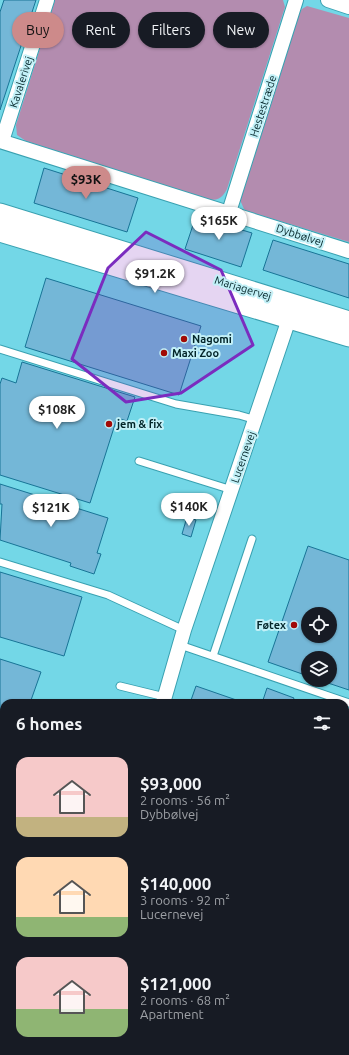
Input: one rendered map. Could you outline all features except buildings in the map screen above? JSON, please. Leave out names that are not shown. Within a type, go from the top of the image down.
[{"type":"street","name":"Kavalerivej","points":[[1,141],[47,0]]},
{"type":"street","name":"Hestestræde","points":[[229,212],[296,0]]},
{"type":"street","points":[[328,0],[349,7]]},
{"type":"street","name":"Dybbølvej","points":[[1,141],[349,251]]},
{"type":"street","name":"Mariagervej","points":[[0,213],[292,311],[349,337]]},
{"type":"street","name":"Mariagervej","points":[[0,232],[292,311],[349,321]]},
{"type":"street","name":"Lucernevej","points":[[164,699],[184,630],[292,311]]},
{"type":"lane","points":[[0,349],[176,404],[239,415],[256,420]]},
{"type":"lane","points":[[139,461],[232,490]]},
{"type":"lane","points":[[213,656],[252,539]]},
{"type":"lane","points":[[0,562],[108,595],[184,630]]},
{"type":"lane","points":[[180,645],[337,699]]},
{"type":"lane","points":[[120,686],[161,699]]},
{"type":"highlighted area","points":[[146,232],[221,270],[253,345],[181,393],[126,402],[72,359],[108,268]]},
{"type":"shaded area","points":[[55,0],[283,0],[285,7],[227,189],[222,196],[218,199],[210,200],[26,141],[17,135],[16,125],[40,48],[64,48],[64,12],[51,12]]},
{"type":"shaded area","points":[[307,6],[349,18],[349,242],[247,211],[244,209],[240,200],[298,16],[302,9]]},
{"type":"place","name":"Nagomi","points":[[184,339]]},
{"type":"place","name":"Maxi Zoo","points":[[164,353]]},
{"type":"place","name":"jem & fix","points":[[109,424]]},
{"type":"place","name":"Føtex","points":[[294,625]]}]
